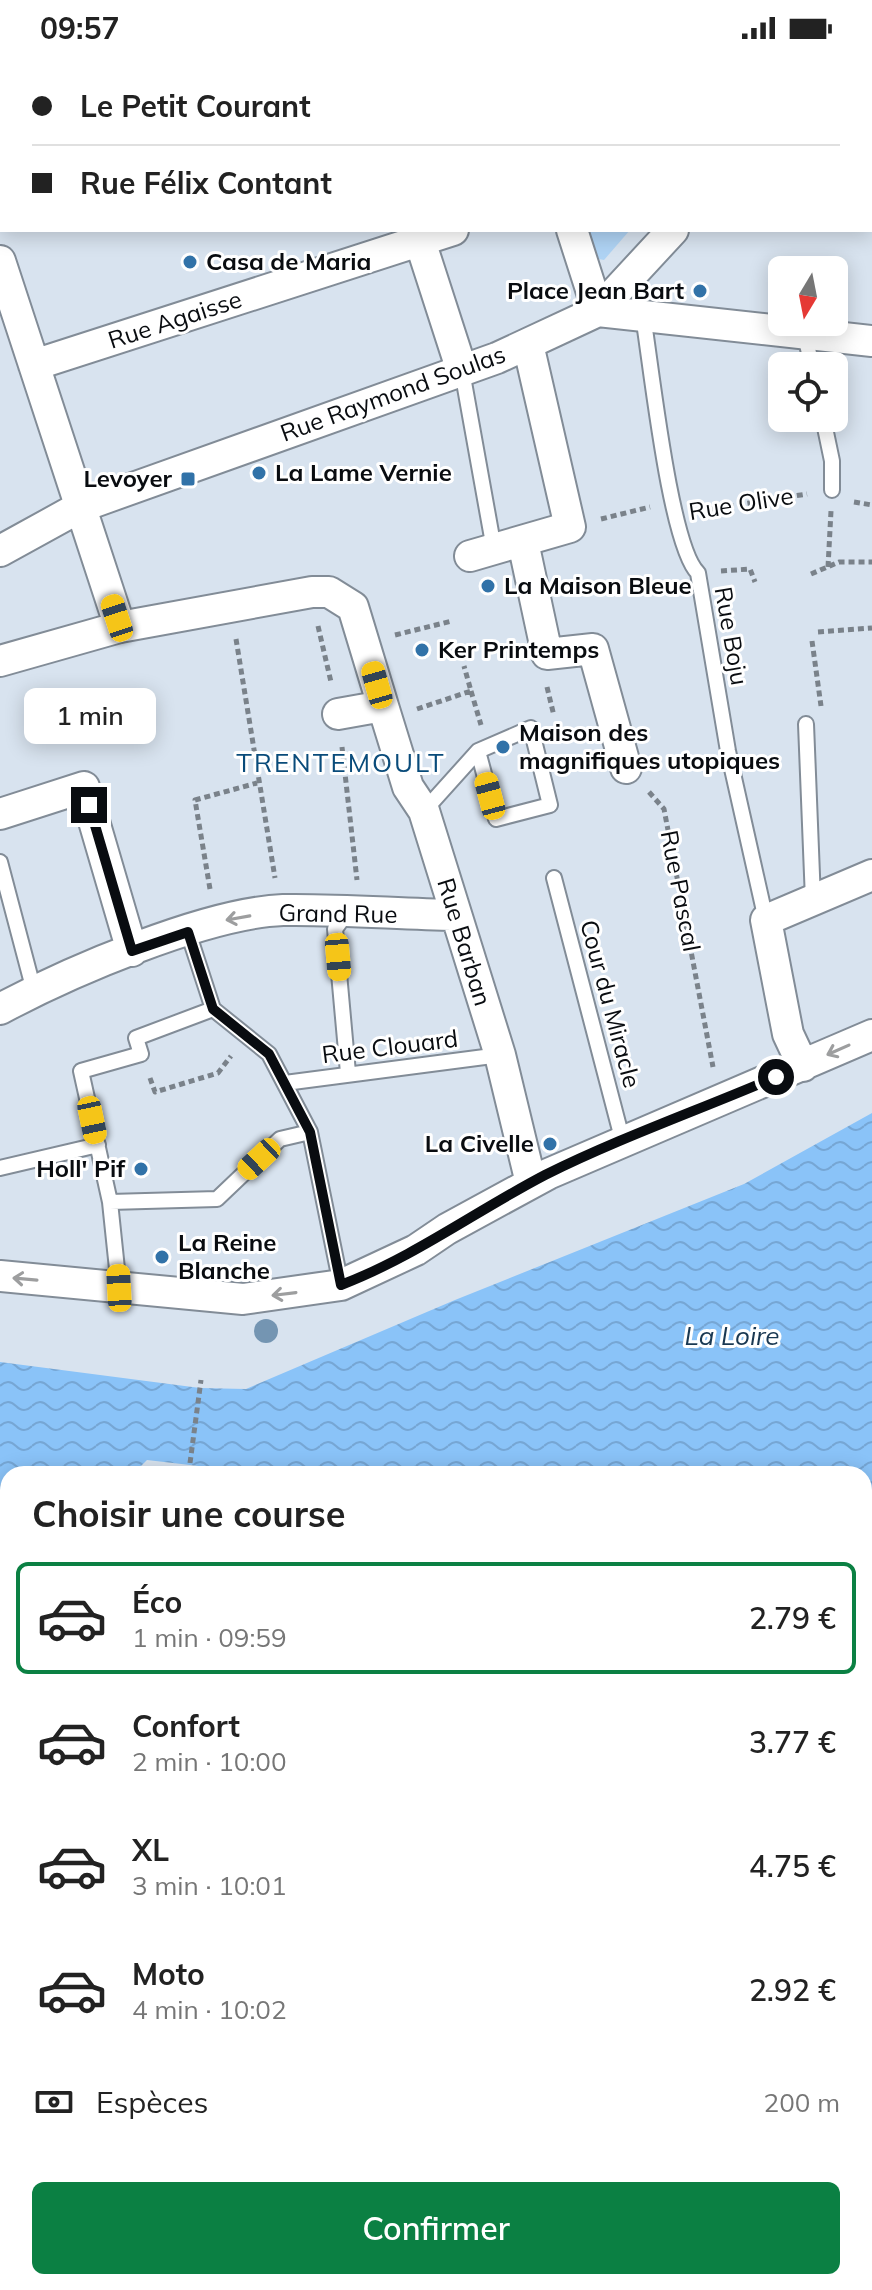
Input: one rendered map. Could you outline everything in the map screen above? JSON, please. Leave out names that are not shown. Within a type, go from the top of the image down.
[{"type":"street","name":"Rue Agaisse","points":[[34,365],[447,232]]},
{"type":"street","points":[[573,232],[598,311],[768,331]]},
{"type":"street","name":"Rue Raymond Soulas","points":[[0,551],[80,507],[462,371],[598,311],[671,232]]},
{"type":"street","points":[[420,241],[462,371]]},
{"type":"street","points":[[0,261],[120,627]]},
{"type":"street","points":[[805,336],[872,341]]},
{"type":"street","points":[[528,344],[570,527],[496,549],[547,654],[593,649],[626,768]]},
{"type":"street","points":[[0,661],[120,627],[312,592]]},
{"type":"street","name":"Rue Barban","points":[[312,592],[329,592],[353,607],[408,787],[424,811],[500,1055],[531,1183]]},
{"type":"street","points":[[338,714],[386,712]]},
{"type":"street","points":[[0,814],[84,787],[132,951]]},
{"type":"street","points":[[803,1066],[788,1034],[766,920],[872,875]]},
{"type":"street","name":"Grand Rue","points":[[0,1009],[34,991],[132,951],[202,927],[281,910],[455,915]]},
{"type":"street","points":[[0,1276],[243,1299],[341,1285],[416,1250],[531,1183],[872,1035]]},
{"type":"lane","name":"Rue Boju","points":[[643,316],[676,514],[688,564],[698,573],[728,751],[766,920]]},
{"type":"lane","points":[[805,336],[809,352]]},
{"type":"lane","points":[[462,371],[496,549]]},
{"type":"lane","points":[[826,432],[832,461],[832,490]]},
{"type":"lane","points":[[806,724],[813,900]]},
{"type":"lane","points":[[424,811],[478,751],[531,728],[550,805],[496,819],[478,751]]},
{"type":"lane","points":[[0,862],[34,991]]},
{"type":"lane","name":"Cour du Miracle","points":[[554,878],[623,1142]]},
{"type":"lane","points":[[346,914],[335,929],[348,1073]]},
{"type":"lane","points":[[202,927],[213,1009],[269,1054],[310,1132],[341,1285]]},
{"type":"lane","points":[[119,1288],[110,1202],[81,1071],[141,1054],[136,1038],[213,1009]]},
{"type":"lane","name":"Rue Clouard","points":[[285,1083],[500,1055]]},
{"type":"lane","points":[[110,1202],[217,1199],[280,1139],[310,1132]]},
{"type":"lane","points":[[0,1168],[98,1145]]},
{"type":"path","name":"Rue Olive","points":[[570,527],[653,507],[676,514],[832,490]]},
{"type":"path","points":[[828,567],[832,490],[858,504],[872,505]]},
{"type":"path","points":[[811,574],[839,562],[872,562]]},
{"type":"path","points":[[698,573],[750,569],[755,582]]},
{"type":"path","points":[[312,592],[338,714],[359,892],[346,914]]},
{"type":"path","points":[[231,607],[257,783],[281,910]]},
{"type":"path","points":[[365,642],[452,621]]},
{"type":"path","points":[[818,632],[872,628]]},
{"type":"path","points":[[806,724],[822,708],[812,641]]},
{"type":"path","points":[[531,728],[555,720],[543,671],[547,654]]},
{"type":"path","points":[[386,712],[471,691],[464,666]]},
{"type":"path","name":"Rue Pascal","points":[[626,768],[664,809],[720,1101]]},
{"type":"path","points":[[202,927],[195,800],[257,783]]},
{"type":"path","points":[[141,1054],[155,1092],[218,1073],[246,1037]]},
{"type":"path","points":[[190,1463],[201,1380]]},
{"type":"shaded area","points":[[586,232],[628,232],[604,260],[594,258]]},
{"type":"water","name":"La Loire","points":[[872,1113],[872,1466],[0,1466],[0,1362],[200,1388],[246,1389],[455,1300],[744,1184]]},
{"type":"pier","points":[[147,1460],[199,1466],[141,1466]]},
{"type":"place","name":"Casa de Maria","points":[[190,262]]},
{"type":"place","name":"Place Jean Bart","points":[[700,291]]},
{"type":"place","name":"La Lame Vernie","points":[[259,473]]},
{"type":"place","name":"Levoyer","points":[[188,479]]},
{"type":"place","name":"La Maison Bleue","points":[[488,586]]},
{"type":"place","name":"Ker Printemps","points":[[422,650]]},
{"type":"place","name":"Maison des magnifiques utopiques","points":[[503,747]]},
{"type":"place","name":"La Civelle","points":[[550,1144]]},
{"type":"place","name":"Holl' Pif","points":[[141,1169]]},
{"type":"place","name":"La Reine Blanche","points":[[162,1257]]},
{"type":"district","name":"TRENTEMOULT","points":[[341,763]]},
{"type":"route","points":[[89,805],[132,951],[188,932],[213,1009],[269,1054],[285,1083],[310,1132],[341,1285],[377,1271],[548,1174],[776,1077]]}]
